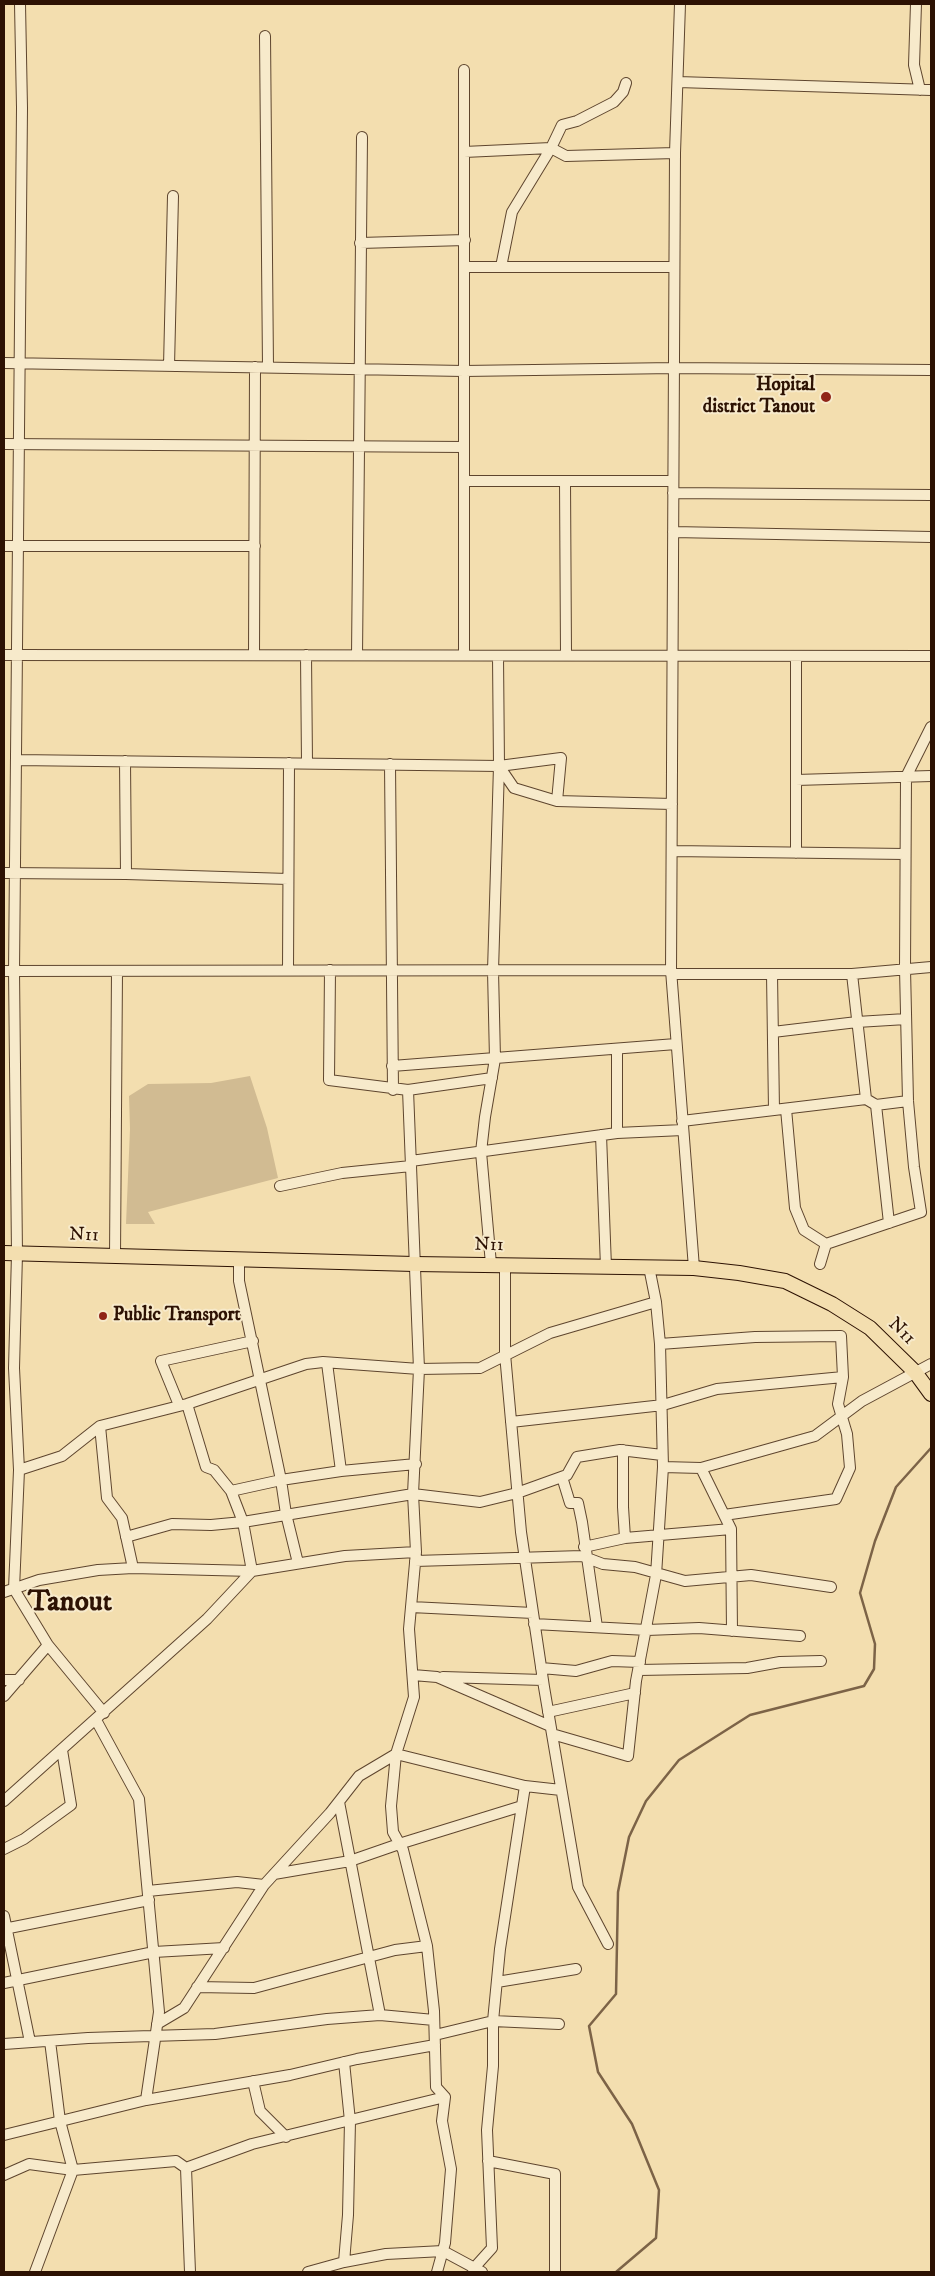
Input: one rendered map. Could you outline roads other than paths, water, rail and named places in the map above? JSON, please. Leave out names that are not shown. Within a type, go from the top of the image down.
[{"type":"main road","name":"N11","points":[[10,1254],[239,1258],[414,1264],[694,1268],[785,1281],[832,1304],[870,1328],[915,1372],[931,1394]]},
{"type":"street","points":[[20,4],[22,108],[16,873],[9,971],[9,1368],[19,1470],[9,1590],[100,1717],[139,1799],[159,2012],[146,2100]]},
{"type":"street","points":[[680,4],[675,153],[671,972],[694,1268]]},
{"type":"street","points":[[916,4],[914,65],[920,90]]},
{"type":"street","points":[[265,36],[268,367]]},
{"type":"street","points":[[464,70],[464,655]]},
{"type":"street","points":[[678,82],[931,90]]},
{"type":"street","points":[[501,267],[512,212],[552,148],[562,125],[577,122],[614,102],[623,92],[626,83]]},
{"type":"street","points":[[357,655],[358,369],[362,137]]},
{"type":"street","points":[[464,152],[552,148],[566,156],[675,153]]},
{"type":"street","points":[[169,366],[173,196]]},
{"type":"street","points":[[360,243],[465,240]]},
{"type":"street","points":[[465,267],[674,267]]},
{"type":"street","points":[[4,363],[464,371],[674,368],[931,370]]},
{"type":"street","points":[[254,655],[255,367]]},
{"type":"street","points":[[4,444],[464,447]]},
{"type":"street","points":[[464,480],[673,481]]},
{"type":"street","points":[[565,481],[566,655]]},
{"type":"street","points":[[673,493],[931,495]]},
{"type":"street","points":[[673,532],[931,537]]},
{"type":"street","points":[[4,546],[255,546]]},
{"type":"street","points":[[4,655],[931,656]]},
{"type":"street","points":[[306,655],[307,763]]},
{"type":"street","points":[[498,656],[498,766],[493,971],[495,1059],[481,1152],[498,1264],[517,1492],[525,1559],[548,1712],[578,1887],[608,1944]]},
{"type":"street","points":[[796,656],[796,853]]},
{"type":"street","points":[[826,1244],[921,1212],[914,1168],[908,1101],[905,969],[906,776],[931,727]]},
{"type":"street","points":[[16,760],[498,766],[562,758],[557,802]]},
{"type":"street","points":[[125,761],[126,874]]},
{"type":"street","points":[[288,970],[289,763]]},
{"type":"street","points":[[390,764],[393,1090]]},
{"type":"street","points":[[498,766],[514,788],[557,802],[672,804]]},
{"type":"street","points":[[796,780],[931,776]]},
{"type":"street","points":[[672,851],[905,854]]},
{"type":"street","points":[[4,873],[126,874],[288,879]]},
{"type":"street","points":[[9,971],[391,970],[852,974],[931,967]]},
{"type":"street","points":[[330,970],[329,1080],[393,1090],[408,1090],[492,1078]]},
{"type":"street","points":[[115,1256],[117,971]]},
{"type":"street","points":[[772,974],[774,1110]]},
{"type":"street","points":[[852,974],[866,1099]]},
{"type":"street","points":[[773,1032],[857,1022],[906,1019]]},
{"type":"street","points":[[392,1066],[676,1044]]},
{"type":"street","points":[[617,1049],[617,1133]]},
{"type":"street","points":[[408,1090],[419,1369],[416,1464],[413,1494],[416,1557],[409,1629],[414,1697],[396,1754],[391,1806],[393,1832],[403,1850],[427,1946],[434,2020],[436,2087],[445,2097],[442,2121],[451,2169],[442,2251],[437,2272]]},
{"type":"street","points":[[280,1186],[342,1173],[617,1133],[682,1126],[774,1110],[866,1099],[876,1105],[908,1101]]},
{"type":"street","points":[[876,1105],[890,1223]]},
{"type":"street","points":[[786,1109],[795,1208],[804,1230],[826,1244]]},
{"type":"street","points":[[600,1136],[606,1267]]},
{"type":"street","points":[[820,1264],[826,1244]]},
{"type":"street","points":[[239,1258],[239,1281],[253,1341],[286,1514],[298,1562]]},
{"type":"street","points":[[437,1677],[551,1730],[628,1756],[635,1692],[656,1575],[662,1467],[663,1405],[660,1344],[656,1302],[649,1267]]},
{"type":"street","points":[[19,1470],[62,1456],[100,1426],[183,1404],[306,1364],[316,1362],[419,1369],[480,1368],[550,1333],[656,1302]]},
{"type":"street","points":[[660,1344],[755,1337],[842,1336],[844,1376],[838,1404],[843,1415],[850,1468],[836,1499],[724,1515]]},
{"type":"street","points":[[252,1571],[243,1522],[231,1491],[214,1470],[206,1467],[183,1404],[161,1361],[253,1341]]},
{"type":"street","points":[[327,1363],[341,1471]]},
{"type":"street","points":[[662,1467],[701,1468],[815,1436],[862,1401],[931,1364]]},
{"type":"street","points":[[511,1422],[663,1405],[717,1389],[844,1376]]},
{"type":"street","points":[[100,1426],[107,1498],[122,1518],[133,1568]]},
{"type":"street","points":[[126,1537],[172,1524],[211,1525],[243,1522],[413,1494],[480,1502],[517,1492],[566,1475],[578,1457],[623,1450],[662,1455]]},
{"type":"street","points":[[623,1450],[623,1507],[626,1538]]},
{"type":"street","points":[[231,1491],[281,1480],[341,1471],[416,1464]]},
{"type":"street","points":[[701,1468],[731,1529],[732,1631]]},
{"type":"street","points":[[562,1476],[570,1504],[578,1503],[597,1627]]},
{"type":"street","points":[[584,1547],[626,1538],[731,1529]]},
{"type":"street","points":[[9,1590],[39,1580],[98,1570],[133,1568],[252,1571],[298,1562],[345,1556],[525,1559],[582,1556],[603,1564],[635,1567],[656,1575],[685,1581],[751,1575],[831,1587]]},
{"type":"street","points":[[5,1798],[100,1717],[207,1618],[252,1571]]},
{"type":"street","points":[[411,1608],[534,1618],[597,1627],[647,1630],[699,1628],[800,1636]]},
{"type":"street","points":[[4,1696],[48,1645]]},
{"type":"street","points":[[541,1668],[576,1671],[612,1661],[640,1666],[747,1668],[780,1662],[821,1662]]},
{"type":"street","points":[[413,1675],[543,1680]]},
{"type":"street","points":[[4,1680],[19,1680]]},
{"type":"street","points":[[548,1712],[635,1692]]},
{"type":"street","points":[[4,1849],[24,1839],[71,1805],[62,1750]]},
{"type":"street","points":[[158,2024],[184,2008],[264,1885],[339,1802],[359,1776],[396,1754],[525,1786],[561,1790]]},
{"type":"street","points":[[308,2272],[344,2262],[386,2254],[442,2251],[476,2271],[492,2248],[487,2130],[494,2066],[493,2020],[500,1949],[525,1786]]},
{"type":"street","points":[[339,1802],[380,2016]]},
{"type":"street","points":[[274,1874],[350,1861],[522,1806]]},
{"type":"street","points":[[6,1928],[148,1896],[237,1882],[264,1885]]},
{"type":"street","points":[[4,1916],[30,2042]]},
{"type":"street","points":[[197,1988],[254,1988],[395,1950],[427,1946]]},
{"type":"street","points":[[4,1984],[154,1952],[224,1948]]},
{"type":"street","points":[[497,1982],[576,1970]]},
{"type":"street","points":[[4,2044],[215,2034],[327,2019],[380,2016],[434,2020]]},
{"type":"street","points":[[4,2135],[146,2100],[253,2081],[344,2062],[435,2040],[493,2020],[559,2024]]},
{"type":"street","points":[[35,2272],[73,2170],[60,2120],[50,2041]]},
{"type":"street","points":[[344,2062],[350,2121],[348,2215],[344,2262]]},
{"type":"street","points":[[253,2081],[260,2111],[286,2137]]},
{"type":"street","points":[[186,2168],[252,2144],[445,2097]]},
{"type":"street","points":[[4,2175],[29,2164],[73,2170],[176,2161],[186,2168]]},
{"type":"street","points":[[488,2161],[555,2174],[554,2272]]},
{"type":"street","points":[[186,2168],[190,2272]]},
{"type":"waterway","points":[[616,2272],[656,2238],[659,2190],[632,2124],[598,2072],[589,2026],[616,1994],[618,1892],[629,1837],[646,1801],[679,1760],[750,1715],[864,1686],[874,1669],[875,1644],[860,1593],[875,1541],[896,1487],[931,1448]]},
{"type":"place","name":"Hopital district Tanout","points":[[826,397]]},
{"type":"place","name":"Public Transport","points":[[103,1316]]},
{"type":"district","name":"Tanout","points":[[70,1604]]}]
